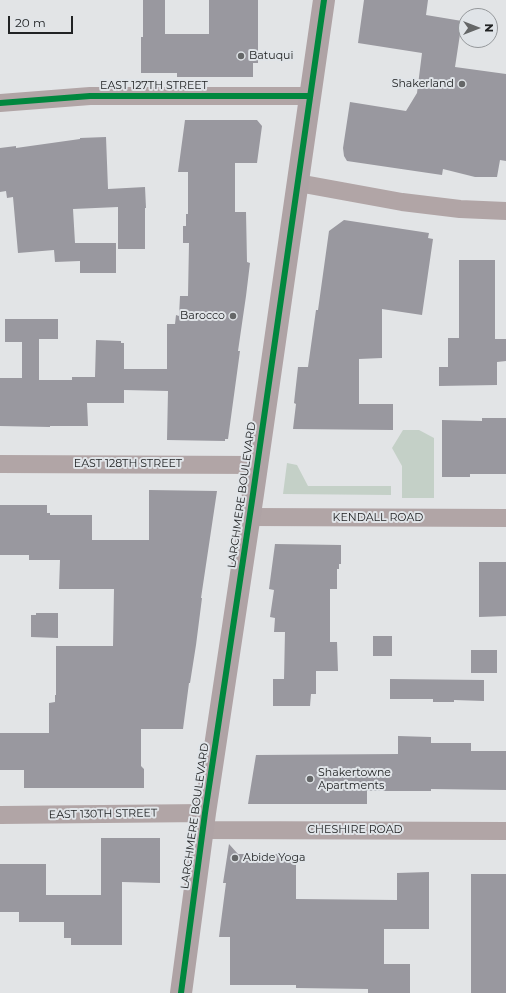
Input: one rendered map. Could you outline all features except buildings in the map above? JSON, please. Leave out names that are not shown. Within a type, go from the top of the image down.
[{"type":"main road","name":"LARCHMERE BOULEVARD","points":[[181,993],[204,821],[324,0]]},
{"type":"street","name":"EAST 127TH STREET","points":[[0,103],[90,96],[309,96]]},
{"type":"street","points":[[298,183],[402,202],[460,209],[506,211]]},
{"type":"street","name":"EAST 128TH STREET","points":[[0,464],[257,465]]},
{"type":"street","name":"KENDALL ROAD","points":[[249,517],[506,518]]},
{"type":"street","name":"EAST 130TH STREET","points":[[0,815],[204,821]]},
{"type":"street","name":"CHESHIRE ROAD","points":[[204,821],[506,831]]},
{"type":"shaded area","points":[[403,430],[419,430],[434,438],[434,498],[402,498],[402,466],[392,448]]},
{"type":"shaded area","points":[[287,463],[297,465],[308,486],[391,486],[391,495],[283,494]]},
{"type":"cycle path","points":[[181,993],[205,813],[253,494],[324,0]]},
{"type":"cycle path","points":[[0,103],[90,96],[309,96]]},
{"type":"place","name":"Batuqui","points":[[241,56]]},
{"type":"place","name":"Shakerland","points":[[462,84]]},
{"type":"place","name":"Barocco","points":[[233,316]]},
{"type":"place","name":"Shakertowne Apartments","points":[[310,779]]},
{"type":"place","name":"Abide Yoga","points":[[235,858]]}]
